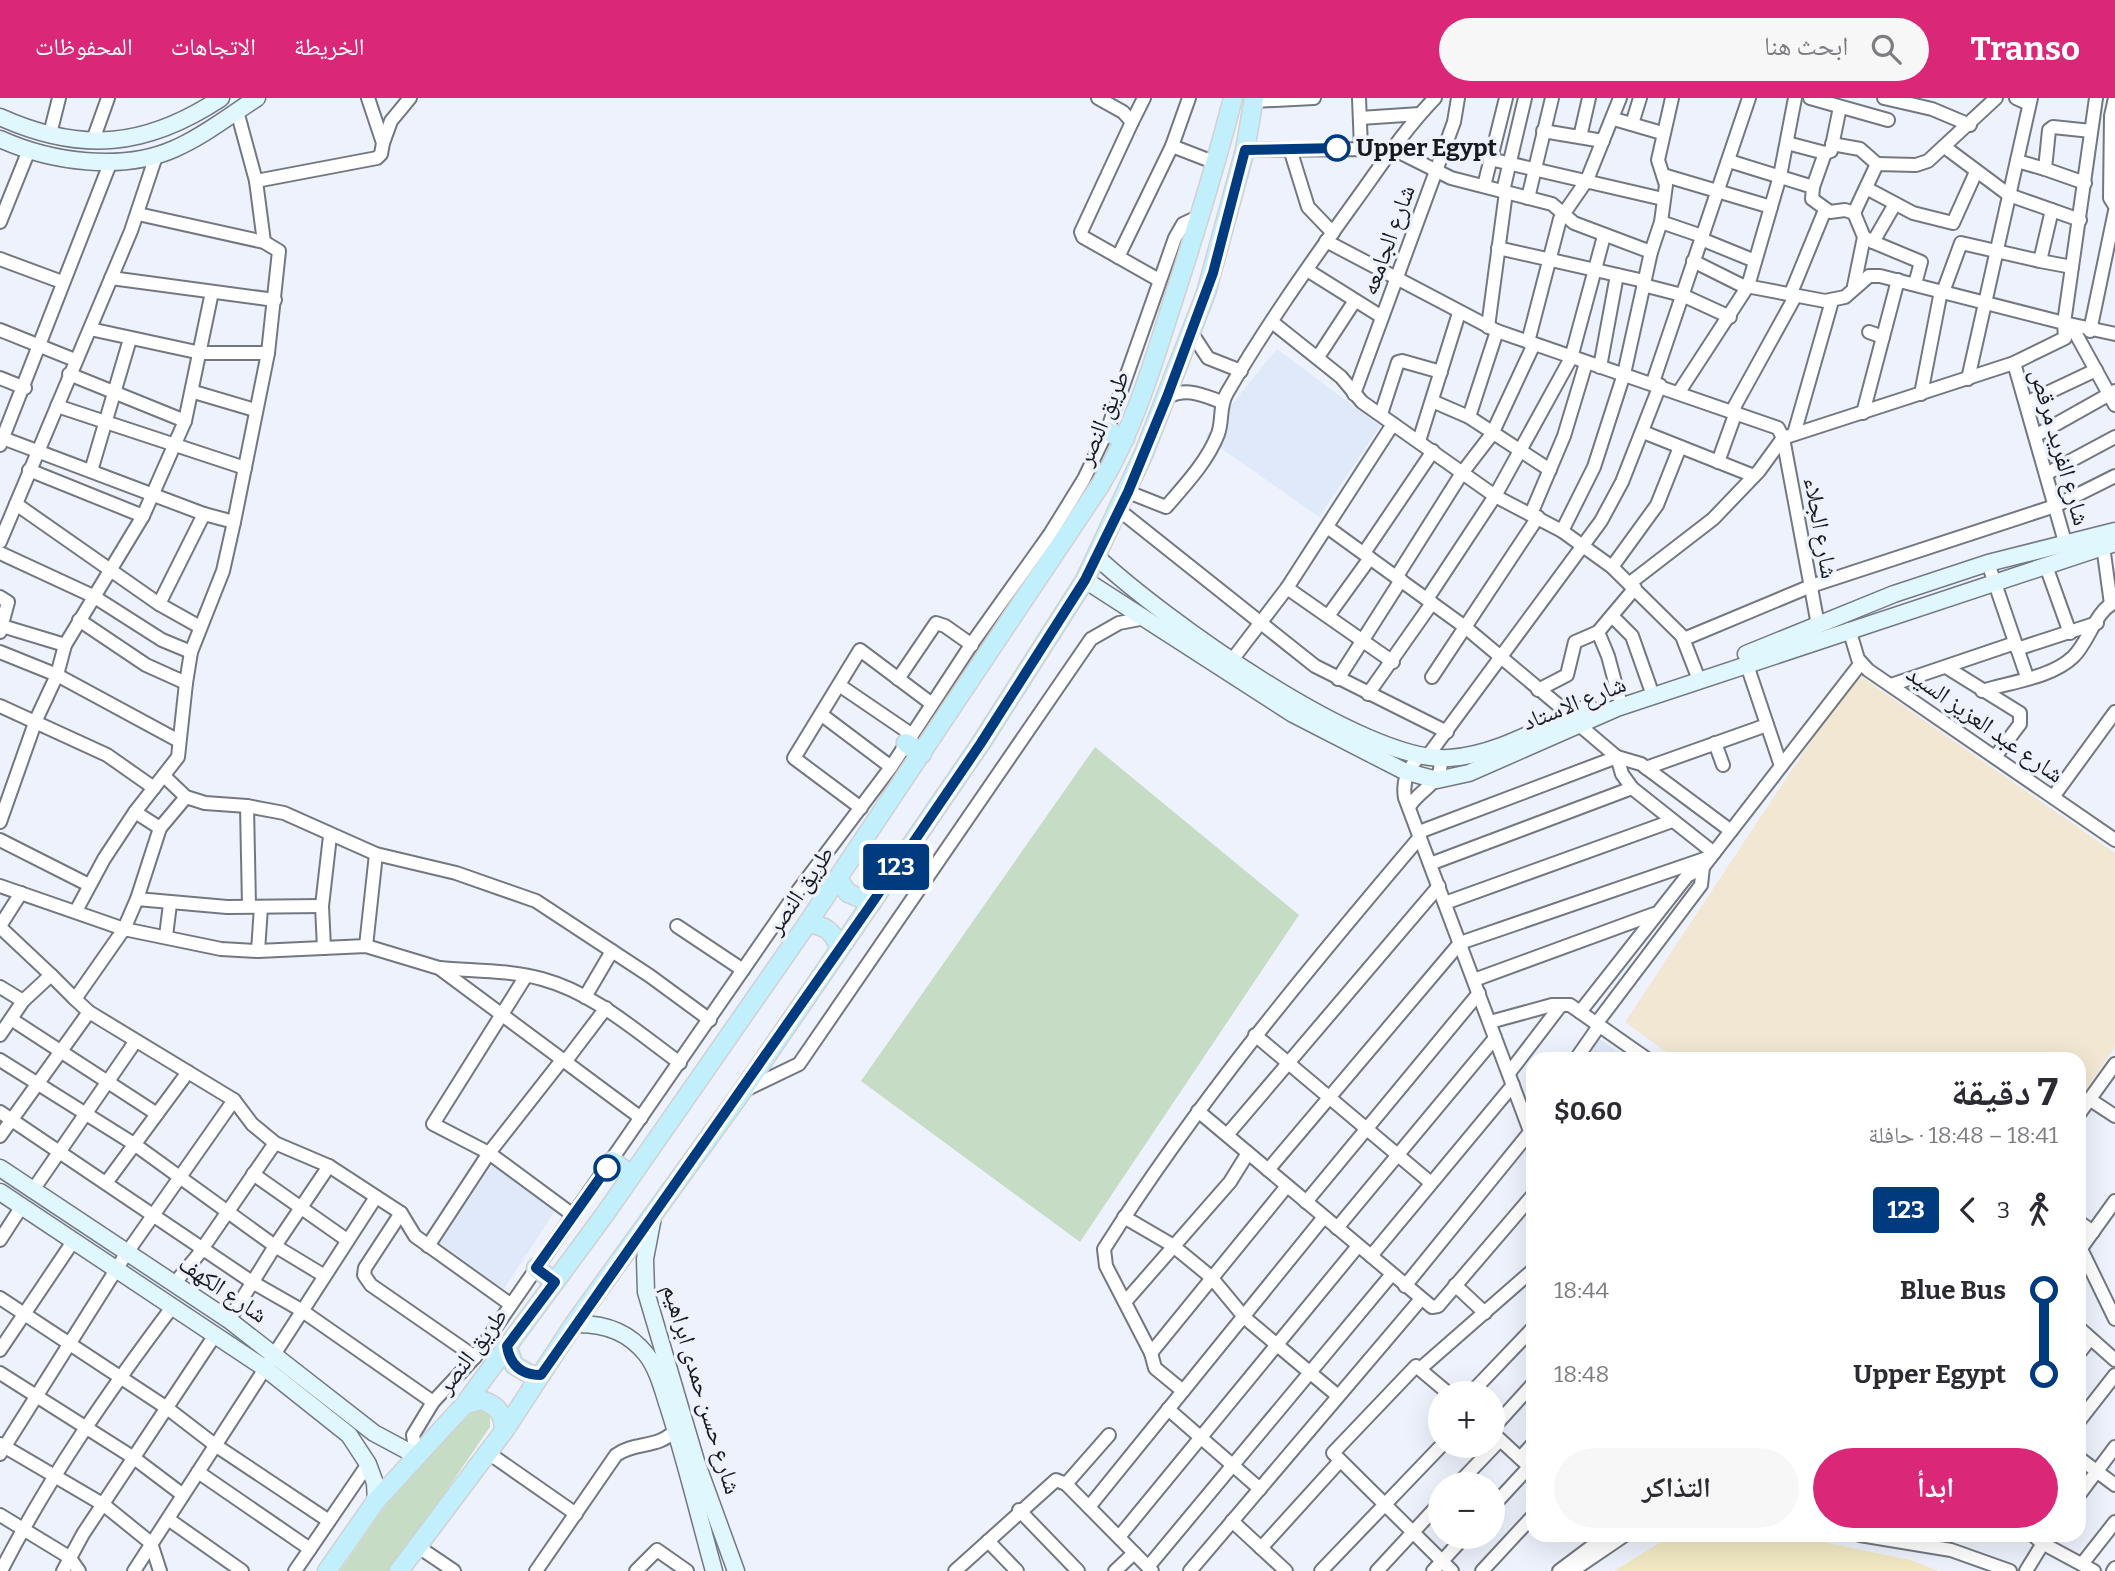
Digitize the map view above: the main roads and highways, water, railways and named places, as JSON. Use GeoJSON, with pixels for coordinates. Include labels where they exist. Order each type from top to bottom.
{"type":"FeatureCollection","features":[{"type":"Feature","properties":{"kind":"main road"},"geometry":{"type":"LineString","coordinates":[[0,117],[50,134],[93,140],[157,133],[180,124],[221,98]]}},
{"type":"Feature","properties":{"kind":"main road"},"geometry":{"type":"LineString","coordinates":[[0,139],[47,155],[131,161],[156,156],[194,139],[257,98]]}},
{"type":"Feature","properties":{"kind":"main road","name":"طريق النصر"},"geometry":{"type":"LineString","coordinates":[[327,1571],[376,1501],[416,1454],[464,1405],[632,1175],[838,879],[1055,558],[1101,484],[1125,439],[1173,302],[1233,98]]}},
{"type":"Feature","properties":{"kind":"main road","name":"طريق النصر"},"geometry":{"type":"LineString","coordinates":[[399,1571],[504,1431],[574,1324],[741,1093],[981,743],[1098,558],[1167,397],[1213,273],[1245,150],[1254,99]]}},
{"type":"Feature","properties":{"kind":"main road"},"geometry":{"type":"LineString","coordinates":[[1185,265],[1194,277],[1204,278],[1213,273]]}},
{"type":"Feature","properties":{"kind":"main road"},"geometry":{"type":"LineString","coordinates":[[1173,302],[1188,301],[1198,314]]}},
{"type":"Feature","properties":{"kind":"main road"},"geometry":{"type":"LineString","coordinates":[[1107,431],[1125,439]]}},
{"type":"Feature","properties":{"kind":"main road","name":"شارع الاستاد"},"geometry":{"type":"LineString","coordinates":[[1085,580],[1293,714],[1408,772],[1438,780],[1469,773],[1619,697],[1696,672],[1894,594],[2065,542],[2115,531]]}},
{"type":"Feature","properties":{"kind":"main road","name":"شارع الاستاد"},"geometry":{"type":"LineString","coordinates":[[1098,558],[1155,607],[1232,660],[1345,726],[1429,757],[1466,755],[1499,745],[2109,544]]}},
{"type":"Feature","properties":{"kind":"main road"},"geometry":{"type":"LineString","coordinates":[[909,739],[922,754]]}},
{"type":"Feature","properties":{"kind":"main road"},"geometry":{"type":"LineString","coordinates":[[838,879],[855,898],[872,903]]}},
{"type":"Feature","properties":{"kind":"main road"},"geometry":{"type":"LineString","coordinates":[[807,924],[825,927],[832,932],[839,948]]}},
{"type":"Feature","properties":{"kind":"main road"},"geometry":{"type":"LineString","coordinates":[[612,1161],[632,1175]]}},
{"type":"Feature","properties":{"kind":"main road","name":"شارع الكهف"},"geometry":{"type":"LineString","coordinates":[[0,1168],[277,1353],[373,1433],[416,1454]]}},
{"type":"Feature","properties":{"kind":"main road","name":"شارع الكهف"},"geometry":{"type":"LineString","coordinates":[[0,1192],[266,1369],[349,1435],[368,1464],[375,1483],[376,1501]]}},
{"type":"Feature","properties":{"kind":"main road","name":"شارع حسن حمدى ابراهيم"},"geometry":{"type":"LineString","coordinates":[[653,1217],[645,1259],[646,1292],[691,1463],[714,1571]]}},
{"type":"Feature","properties":{"kind":"main road"},"geometry":{"type":"LineString","coordinates":[[536,1268],[555,1282]]}},
{"type":"Feature","properties":{"kind":"main road","name":"شارع حسن حمدى ابراهيم"},"geometry":{"type":"LineString","coordinates":[[574,1324],[607,1326],[635,1342],[655,1369],[676,1430],[736,1571]]}},
{"type":"Feature","properties":{"kind":"main road"},"geometry":{"type":"LineString","coordinates":[[507,1346],[514,1365],[531,1375],[541,1375]]}},
{"type":"Feature","properties":{"kind":"main road"},"geometry":{"type":"LineString","coordinates":[[464,1405],[480,1400],[489,1402],[501,1413],[504,1431]]}},
{"type":"Feature","properties":{"kind":"place","name":"Upper Egypt"},"geometry":{"type":"Point","coordinates":[1337,148]}}]}
